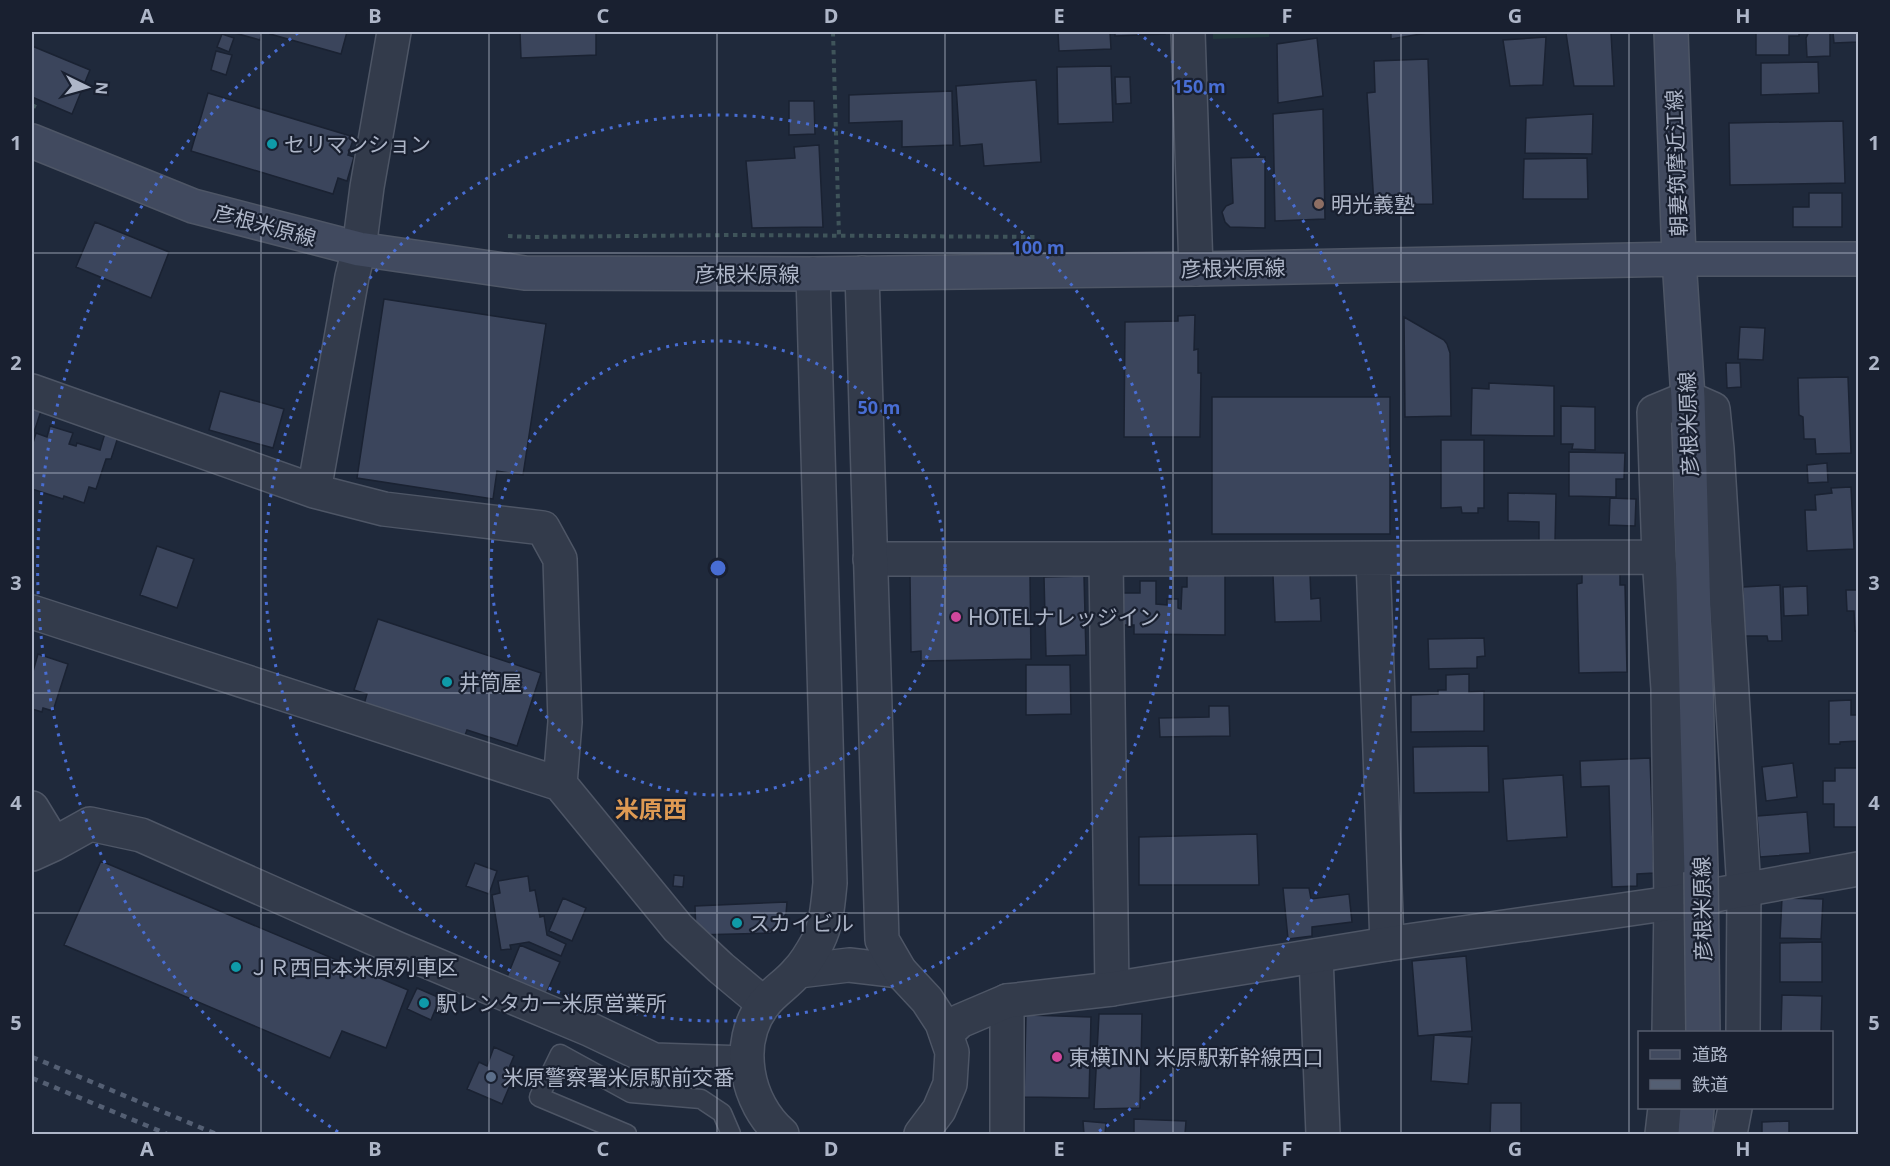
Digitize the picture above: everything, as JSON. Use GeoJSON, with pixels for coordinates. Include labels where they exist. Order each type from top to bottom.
{"type":"FeatureCollection","features":[{"type":"Feature","properties":{"kind":"main road","name":"朝妻筑摩近江線"},"geometry":{"type":"LineString","coordinates":[[1671,32],[1679,259],[1858,259]]}},
{"type":"Feature","properties":{"kind":"main road","name":"彦根米原線"},"geometry":{"type":"LineString","coordinates":[[32,141],[193,206],[359,249],[525,273],[838,273],[1196,269],[1679,259],[1688,398],[1703,1031]]}},
{"type":"Feature","properties":{"kind":"main road"},"geometry":{"type":"LineString","coordinates":[[1695,1134],[1697,1109]]}},
{"type":"Feature","properties":{"kind":"street"},"geometry":{"type":"LineString","coordinates":[[314,491],[359,249],[367,187],[394,32]]}},
{"type":"Feature","properties":{"kind":"street"},"geometry":{"type":"LineString","coordinates":[[1188,32],[1196,269]]}},
{"type":"Feature","properties":{"kind":"street"},"geometry":{"type":"LineString","coordinates":[[838,273],[870,559],[882,940],[900,970],[927,1000],[942,1023],[952,1052],[950,1084],[939,1110],[921,1134]]}},
{"type":"Feature","properties":{"kind":"street"},"geometry":{"type":"LineString","coordinates":[[774,1132],[754,1096],[746,1063],[751,1028],[764,1004],[799,971],[817,943],[825,924],[830,883],[838,273]]}},
{"type":"Feature","properties":{"kind":"street"},"geometry":{"type":"LineString","coordinates":[[32,391],[314,491],[384,509],[543,528],[560,559],[565,722],[560,784]]}},
{"type":"Feature","properties":{"kind":"street"},"geometry":{"type":"LineString","coordinates":[[1670,1031],[1668,689],[1659,557],[1654,412],[1688,398],[1713,409],[1715,429],[1744,890],[1743,1031]]}},
{"type":"Feature","properties":{"kind":"street"},"geometry":{"type":"LineString","coordinates":[[870,559],[1659,557]]}},
{"type":"Feature","properties":{"kind":"street"},"geometry":{"type":"LineString","coordinates":[[1106,559],[1112,989]]}},
{"type":"Feature","properties":{"kind":"street"},"geometry":{"type":"LineString","coordinates":[[1373,559],[1387,944]]}},
{"type":"Feature","properties":{"kind":"street"},"geometry":{"type":"LineString","coordinates":[[32,612],[560,784],[678,928],[764,1004]]}},
{"type":"Feature","properties":{"kind":"street"},"geometry":{"type":"LineString","coordinates":[[32,808],[43,849],[90,824],[141,835],[398,949],[591,1030],[654,1060],[746,1063]]}},
{"type":"Feature","properties":{"kind":"street"},"geometry":{"type":"LineString","coordinates":[[946,1034],[960,1021],[1007,1000],[1112,989],[1387,944],[1671,903],[1858,870]]}},
{"type":"Feature","properties":{"kind":"street"},"geometry":{"type":"LineString","coordinates":[[1316,956],[1323,1134]]}},
{"type":"Feature","properties":{"kind":"street"},"geometry":{"type":"LineString","coordinates":[[799,971],[849,965],[900,970]]}},
{"type":"Feature","properties":{"kind":"street"},"geometry":{"type":"LineString","coordinates":[[1007,1000],[1007,1134]]}},
{"type":"Feature","properties":{"kind":"street"},"geometry":{"type":"LineString","coordinates":[[1662,1134],[1665,1109]]}},
{"type":"Feature","properties":{"kind":"street"},"geometry":{"type":"LineString","coordinates":[[1730,1134],[1736,1109]]}},
{"type":"Feature","properties":{"kind":"lane"},"geometry":{"type":"LineString","coordinates":[[627,1134],[539,1097],[560,1054],[631,1093],[701,1099],[722,1113],[731,1134]]}},
{"type":"Feature","properties":{"kind":"path"},"geometry":{"type":"LineString","coordinates":[[833,32],[838,273]]}},
{"type":"Feature","properties":{"kind":"path"},"geometry":{"type":"LineString","coordinates":[[32,105],[42,109]]}},
{"type":"Feature","properties":{"kind":"path"},"geometry":{"type":"LineString","coordinates":[[506,236],[1040,237]]}},
{"type":"Feature","properties":{"kind":"green space"},"geometry":{"type":"Polygon","coordinates":[[[1213,32],[1269,32],[1269,37],[1213,39],[1213,32]]]}},
{"type":"Feature","properties":{"kind":"building"},"geometry":{"type":"Polygon","coordinates":[[[231,32],[262,32],[260,40],[231,32]]]}},
{"type":"Feature","properties":{"kind":"building"},"geometry":{"type":"Polygon","coordinates":[[[271,32],[347,32],[341,54],[270,34],[271,32]]]}},
{"type":"Feature","properties":{"kind":"building"},"geometry":{"type":"Polygon","coordinates":[[[520,32],[596,32],[596,55],[521,58],[520,32]]]}},
{"type":"Feature","properties":{"kind":"building"},"geometry":{"type":"Polygon","coordinates":[[[1058,32],[1110,32],[1111,49],[1059,51],[1058,32]]]}},
{"type":"Feature","properties":{"kind":"building"},"geometry":{"type":"Polygon","coordinates":[[[1115,32],[1165,32],[1165,34],[1115,36],[1115,32]]]}},
{"type":"Feature","properties":{"kind":"building"},"geometry":{"type":"Polygon","coordinates":[[[1391,32],[1433,32],[1391,39],[1391,32]]]}},
{"type":"Feature","properties":{"kind":"building"},"geometry":{"type":"Polygon","coordinates":[[[1756,32],[1799,32],[1799,36],[1789,36],[1789,55],[1756,55],[1756,32]]]}},
{"type":"Feature","properties":{"kind":"building"},"geometry":{"type":"Polygon","coordinates":[[[1809,32],[1830,32],[1830,56],[1807,57],[1806,38],[1809,32]]]}},
{"type":"Feature","properties":{"kind":"building"},"geometry":{"type":"Polygon","coordinates":[[[1833,32],[1858,32],[1858,42],[1834,43],[1833,32]]]}},
{"type":"Feature","properties":{"kind":"building"},"geometry":{"type":"Polygon","coordinates":[[[1566,33],[1611,33],[1614,86],[1574,86],[1566,33]]]}},
{"type":"Feature","properties":{"kind":"building"},"geometry":{"type":"Polygon","coordinates":[[[222,34],[234,38],[229,52],[217,47],[222,34]]]}},
{"type":"Feature","properties":{"kind":"building"},"geometry":{"type":"Polygon","coordinates":[[[1546,37],[1543,85],[1510,86],[1503,40],[1546,37]]]}},
{"type":"Feature","properties":{"kind":"building"},"geometry":{"type":"Polygon","coordinates":[[[1317,38],[1323,96],[1278,103],[1277,44],[1317,38]]]}},
{"type":"Feature","properties":{"kind":"building"},"geometry":{"type":"Polygon","coordinates":[[[32,46],[90,70],[72,114],[32,97],[32,46]]]}},
{"type":"Feature","properties":{"kind":"building"},"geometry":{"type":"Polygon","coordinates":[[[216,51],[232,55],[226,75],[211,70],[216,51]]]}},
{"type":"Feature","properties":{"kind":"building"},"geometry":{"type":"Polygon","coordinates":[[[1428,59],[1433,204],[1374,205],[1367,93],[1375,92],[1374,61],[1428,59]]]}},
{"type":"Feature","properties":{"kind":"building"},"geometry":{"type":"Polygon","coordinates":[[[1818,62],[1819,93],[1761,95],[1761,63],[1818,62]]]}},
{"type":"Feature","properties":{"kind":"building"},"geometry":{"type":"Polygon","coordinates":[[[1111,66],[1113,122],[1058,124],[1057,67],[1111,66]]]}},
{"type":"Feature","properties":{"kind":"building"},"geometry":{"type":"Polygon","coordinates":[[[1115,77],[1130,77],[1131,103],[1116,104],[1115,77]]]}},
{"type":"Feature","properties":{"kind":"building"},"geometry":{"type":"Polygon","coordinates":[[[1036,80],[1041,162],[984,166],[982,144],[960,146],[956,86],[1036,80]]]}},
{"type":"Feature","properties":{"kind":"building"},"geometry":{"type":"Polygon","coordinates":[[[952,91],[953,145],[902,147],[902,121],[849,123],[849,95],[952,91]]]}},
{"type":"Feature","properties":{"kind":"building","name":"セリマンション"},"geometry":{"type":"Polygon","coordinates":[[[208,93],[354,137],[348,155],[354,157],[347,181],[338,178],[333,194],[191,151],[208,93]]]}},
{"type":"Feature","properties":{"kind":"building"},"geometry":{"type":"Polygon","coordinates":[[[789,101],[814,101],[815,134],[789,135],[789,101]]]}},
{"type":"Feature","properties":{"kind":"building"},"geometry":{"type":"Polygon","coordinates":[[[1323,109],[1325,219],[1275,221],[1273,114],[1323,109]]]}},
{"type":"Feature","properties":{"kind":"building"},"geometry":{"type":"Polygon","coordinates":[[[1593,114],[1592,154],[1525,153],[1526,118],[1593,114]]]}},
{"type":"Feature","properties":{"kind":"building"},"geometry":{"type":"Polygon","coordinates":[[[1843,121],[1845,183],[1730,185],[1729,123],[1843,121]]]}},
{"type":"Feature","properties":{"kind":"building"},"geometry":{"type":"Polygon","coordinates":[[[819,145],[823,227],[752,228],[746,161],[795,158],[794,147],[819,145]]]}},
{"type":"Feature","properties":{"kind":"building"},"geometry":{"type":"Polygon","coordinates":[[[1265,157],[1265,228],[1230,227],[1225,222],[1222,212],[1226,206],[1233,203],[1231,158],[1265,157]]]}},
{"type":"Feature","properties":{"kind":"building"},"geometry":{"type":"Polygon","coordinates":[[[1587,158],[1588,199],[1523,199],[1524,159],[1587,158]]]}},
{"type":"Feature","properties":{"kind":"building"},"geometry":{"type":"Polygon","coordinates":[[[1809,193],[1842,193],[1842,227],[1793,227],[1793,207],[1809,207],[1809,193]]]}},
{"type":"Feature","properties":{"kind":"building"},"geometry":{"type":"Polygon","coordinates":[[[95,222],[169,252],[151,298],[76,267],[95,222]]]}},
{"type":"Feature","properties":{"kind":"building"},"geometry":{"type":"Polygon","coordinates":[[[384,299],[546,324],[523,475],[497,471],[493,499],[357,478],[384,299]]]}},
{"type":"Feature","properties":{"kind":"building"},"geometry":{"type":"Polygon","coordinates":[[[1195,315],[1194,350],[1198,349],[1198,373],[1201,373],[1200,437],[1124,437],[1125,322],[1178,321],[1178,316],[1195,315]]]}},
{"type":"Feature","properties":{"kind":"building"},"geometry":{"type":"Polygon","coordinates":[[[1404,317],[1447,344],[1450,353],[1451,416],[1405,417],[1404,317]]]}},
{"type":"Feature","properties":{"kind":"building"},"geometry":{"type":"Polygon","coordinates":[[[1740,327],[1765,328],[1763,360],[1738,359],[1740,327]]]}},
{"type":"Feature","properties":{"kind":"building"},"geometry":{"type":"Polygon","coordinates":[[[1726,363],[1740,363],[1741,387],[1727,388],[1726,363]]]}},
{"type":"Feature","properties":{"kind":"building"},"geometry":{"type":"Polygon","coordinates":[[[1848,377],[1851,453],[1816,454],[1815,439],[1804,439],[1803,417],[1799,415],[1798,378],[1848,377]]]}},
{"type":"Feature","properties":{"kind":"building"},"geometry":{"type":"Polygon","coordinates":[[[1489,383],[1554,386],[1554,436],[1471,435],[1472,388],[1489,389],[1489,383]]]}},
{"type":"Feature","properties":{"kind":"building"},"geometry":{"type":"Polygon","coordinates":[[[220,391],[284,409],[273,448],[209,430],[220,391]]]}},
{"type":"Feature","properties":{"kind":"building"},"geometry":{"type":"Polygon","coordinates":[[[1212,397],[1390,397],[1390,534],[1212,534],[1212,397]]]}},
{"type":"Feature","properties":{"kind":"building"},"geometry":{"type":"Polygon","coordinates":[[[32,404],[42,408],[33,435],[32,435],[32,404]]]}},
{"type":"Feature","properties":{"kind":"building"},"geometry":{"type":"Polygon","coordinates":[[[1561,406],[1595,407],[1595,450],[1572,449],[1573,444],[1561,444],[1561,406]]]}},
{"type":"Feature","properties":{"kind":"building"},"geometry":{"type":"Polygon","coordinates":[[[50,426],[73,433],[69,444],[76,446],[77,443],[100,450],[105,433],[118,437],[111,459],[106,459],[96,489],[89,487],[84,503],[32,489],[32,446],[36,433],[47,437],[50,426]]]}},
{"type":"Feature","properties":{"kind":"building"},"geometry":{"type":"Polygon","coordinates":[[[1441,440],[1484,440],[1484,508],[1478,508],[1478,513],[1462,513],[1461,507],[1441,508],[1441,440]]]}},
{"type":"Feature","properties":{"kind":"building"},"geometry":{"type":"Polygon","coordinates":[[[1569,452],[1625,453],[1624,479],[1616,479],[1616,497],[1569,496],[1569,452]]]}},
{"type":"Feature","properties":{"kind":"building"},"geometry":{"type":"Polygon","coordinates":[[[1827,463],[1828,482],[1808,483],[1807,465],[1827,463]]]}},
{"type":"Feature","properties":{"kind":"building"},"geometry":{"type":"Polygon","coordinates":[[[1851,487],[1854,549],[1807,551],[1805,510],[1816,510],[1815,495],[1832,493],[1831,488],[1851,487]]]}},
{"type":"Feature","properties":{"kind":"building"},"geometry":{"type":"Polygon","coordinates":[[[1508,493],[1556,494],[1555,542],[1539,542],[1539,522],[1508,521],[1508,493]]]}},
{"type":"Feature","properties":{"kind":"building"},"geometry":{"type":"Polygon","coordinates":[[[1610,498],[1636,499],[1635,526],[1609,525],[1610,498]]]}},
{"type":"Feature","properties":{"kind":"building"},"geometry":{"type":"Polygon","coordinates":[[[157,546],[194,559],[177,608],[140,595],[157,546]]]}},
{"type":"Feature","properties":{"kind":"building"},"geometry":{"type":"Polygon","coordinates":[[[1620,571],[1620,585],[1625,585],[1627,672],[1579,673],[1577,584],[1582,583],[1582,572],[1620,571]]]}},
{"type":"Feature","properties":{"kind":"building"},"geometry":{"type":"Polygon","coordinates":[[[1187,572],[1225,573],[1225,635],[1134,634],[1134,625],[1122,625],[1122,593],[1140,593],[1140,581],[1156,581],[1156,604],[1167,605],[1167,599],[1178,599],[1178,608],[1181,609],[1182,587],[1187,587],[1187,572]]]}},
{"type":"Feature","properties":{"kind":"building"},"geometry":{"type":"Polygon","coordinates":[[[1030,574],[1031,659],[921,661],[921,651],[911,652],[910,576],[1030,574]]]}},
{"type":"Feature","properties":{"kind":"building"},"geometry":{"type":"Polygon","coordinates":[[[1310,574],[1311,599],[1320,598],[1321,621],[1275,622],[1273,575],[1310,574]]]}},
{"type":"Feature","properties":{"kind":"building"},"geometry":{"type":"Polygon","coordinates":[[[1084,576],[1086,655],[1046,656],[1044,577],[1084,576]]]}},
{"type":"Feature","properties":{"kind":"building"},"geometry":{"type":"Polygon","coordinates":[[[1780,585],[1782,641],[1768,641],[1767,636],[1743,636],[1743,587],[1780,585]]]}},
{"type":"Feature","properties":{"kind":"building"},"geometry":{"type":"Polygon","coordinates":[[[1807,586],[1808,615],[1784,616],[1783,587],[1807,586]]]}},
{"type":"Feature","properties":{"kind":"building"},"geometry":{"type":"Polygon","coordinates":[[[1846,590],[1858,590],[1858,631],[1855,631],[1854,611],[1847,611],[1846,590]]]}},
{"type":"Feature","properties":{"kind":"building","name":"井筒屋"},"geometry":{"type":"Polygon","coordinates":[[[378,619],[541,673],[517,746],[467,730],[463,741],[363,708],[367,694],[354,690],[378,619]]]}},
{"type":"Feature","properties":{"kind":"building"},"geometry":{"type":"Polygon","coordinates":[[[1484,638],[1485,656],[1477,657],[1477,668],[1429,669],[1428,639],[1484,638]]]}},
{"type":"Feature","properties":{"kind":"building"},"geometry":{"type":"Polygon","coordinates":[[[38,654],[68,664],[53,711],[43,708],[42,712],[32,709],[32,675],[38,654]]]}},
{"type":"Feature","properties":{"kind":"building"},"geometry":{"type":"Polygon","coordinates":[[[1026,665],[1070,665],[1071,714],[1026,715],[1026,665]]]}},
{"type":"Feature","properties":{"kind":"building"},"geometry":{"type":"Polygon","coordinates":[[[1469,674],[1469,692],[1484,691],[1484,731],[1411,732],[1411,695],[1438,694],[1438,690],[1446,690],[1446,675],[1469,674]]]}},
{"type":"Feature","properties":{"kind":"building"},"geometry":{"type":"Polygon","coordinates":[[[1851,700],[1851,715],[1858,715],[1858,741],[1829,744],[1829,701],[1851,700]]]}},
{"type":"Feature","properties":{"kind":"building"},"geometry":{"type":"Polygon","coordinates":[[[1209,706],[1229,706],[1230,736],[1160,737],[1159,718],[1209,717],[1209,706]]]}},
{"type":"Feature","properties":{"kind":"building"},"geometry":{"type":"Polygon","coordinates":[[[1488,746],[1489,792],[1414,793],[1413,747],[1488,746]]]}},
{"type":"Feature","properties":{"kind":"building"},"geometry":{"type":"Polygon","coordinates":[[[1650,758],[1654,873],[1637,874],[1637,886],[1612,887],[1609,786],[1581,787],[1580,761],[1650,758]]]}},
{"type":"Feature","properties":{"kind":"building"},"geometry":{"type":"Polygon","coordinates":[[[1793,763],[1797,797],[1766,801],[1762,767],[1793,763]]]}},
{"type":"Feature","properties":{"kind":"building"},"geometry":{"type":"Polygon","coordinates":[[[1835,768],[1858,768],[1857,827],[1834,827],[1834,804],[1823,804],[1823,781],[1835,781],[1835,768]]]}},
{"type":"Feature","properties":{"kind":"building"},"geometry":{"type":"Polygon","coordinates":[[[1563,775],[1567,837],[1507,841],[1503,779],[1563,775]]]}},
{"type":"Feature","properties":{"kind":"building"},"geometry":{"type":"Polygon","coordinates":[[[1807,812],[1810,853],[1760,857],[1757,816],[1807,812]]]}},
{"type":"Feature","properties":{"kind":"building"},"geometry":{"type":"Polygon","coordinates":[[[1257,834],[1259,885],[1139,885],[1139,837],[1257,834]]]}},
{"type":"Feature","properties":{"kind":"building","name":"ＪＲ西日本米原列車区"},"geometry":{"type":"Polygon","coordinates":[[[101,861],[408,990],[386,1048],[342,1031],[330,1058],[64,945],[101,861]]]}},
{"type":"Feature","properties":{"kind":"building"},"geometry":{"type":"Polygon","coordinates":[[[475,863],[497,871],[489,894],[466,886],[475,863]]]}},
{"type":"Feature","properties":{"kind":"building"},"geometry":{"type":"Polygon","coordinates":[[[674,875],[684,876],[683,887],[673,886],[674,875]]]}},
{"type":"Feature","properties":{"kind":"building"},"geometry":{"type":"Polygon","coordinates":[[[528,876],[530,891],[535,890],[540,917],[544,916],[547,935],[566,944],[561,956],[529,942],[510,945],[511,949],[501,950],[492,895],[500,893],[498,881],[528,876]]]}},
{"type":"Feature","properties":{"kind":"building"},"geometry":{"type":"Polygon","coordinates":[[[1283,888],[1309,888],[1311,899],[1349,894],[1352,922],[1312,927],[1312,936],[1288,939],[1283,888]]]}},
{"type":"Feature","properties":{"kind":"building"},"geometry":{"type":"Polygon","coordinates":[[[563,898],[586,908],[572,941],[549,931],[563,898]]]}},
{"type":"Feature","properties":{"kind":"building"},"geometry":{"type":"Polygon","coordinates":[[[1782,898],[1823,899],[1821,939],[1780,938],[1782,898]]]}},
{"type":"Feature","properties":{"kind":"building","name":"スカイビル"},"geometry":{"type":"Polygon","coordinates":[[[787,902],[786,914],[771,933],[696,935],[695,906],[787,902]]]}},
{"type":"Feature","properties":{"kind":"building"},"geometry":{"type":"Polygon","coordinates":[[[1822,942],[1822,982],[1780,982],[1780,943],[1822,942]]]}},
{"type":"Feature","properties":{"kind":"building"},"geometry":{"type":"Polygon","coordinates":[[[520,945],[560,962],[546,994],[507,977],[520,945]]]}},
{"type":"Feature","properties":{"kind":"building"},"geometry":{"type":"Polygon","coordinates":[[[1466,956],[1472,1031],[1418,1036],[1412,961],[1466,956]]]}},
{"type":"Feature","properties":{"kind":"building","name":"駅レンタカー米原営業所"},"geometry":{"type":"Polygon","coordinates":[[[417,988],[440,998],[431,1020],[407,1009],[417,988]]]}},
{"type":"Feature","properties":{"kind":"building"},"geometry":{"type":"Polygon","coordinates":[[[1782,995],[1822,996],[1821,1031],[1781,1031],[1782,995]]]}},
{"type":"Feature","properties":{"kind":"building"},"geometry":{"type":"Polygon","coordinates":[[[1099,1014],[1142,1014],[1140,1108],[1094,1109],[1099,1014]]]}},
{"type":"Feature","properties":{"kind":"building","name":"東横INN 米原駅新幹線西口"},"geometry":{"type":"Polygon","coordinates":[[[1026,1015],[1091,1017],[1089,1098],[1024,1097],[1026,1015]]]}},
{"type":"Feature","properties":{"kind":"building"},"geometry":{"type":"Polygon","coordinates":[[[1434,1035],[1472,1037],[1468,1084],[1431,1081],[1434,1035]]]}},
{"type":"Feature","properties":{"kind":"building","name":"米原警察署米原駅前交番"},"geometry":{"type":"Polygon","coordinates":[[[494,1047],[514,1056],[506,1075],[513,1078],[502,1104],[467,1089],[479,1062],[487,1066],[494,1047]]]}},
{"type":"Feature","properties":{"kind":"building"},"geometry":{"type":"Polygon","coordinates":[[[1491,1103],[1521,1103],[1521,1133],[1559,1134],[1490,1134],[1491,1103]]]}},
{"type":"Feature","properties":{"kind":"building"},"geometry":{"type":"Polygon","coordinates":[[[1134,1119],[1186,1121],[1185,1134],[1134,1134],[1134,1119]]]}},
{"type":"Feature","properties":{"kind":"building"},"geometry":{"type":"Polygon","coordinates":[[[1083,1121],[1106,1123],[1105,1134],[1084,1134],[1083,1121]]]}},
{"type":"Feature","properties":{"kind":"building"},"geometry":{"type":"Polygon","coordinates":[[[1789,1121],[1789,1134],[1762,1134],[1762,1122],[1789,1121]]]}},
{"type":"Feature","properties":{"kind":"railway"},"geometry":{"type":"LineString","coordinates":[[32,1057],[216,1134]]}},
{"type":"Feature","properties":{"kind":"railway"},"geometry":{"type":"LineString","coordinates":[[32,1078],[167,1134]]}},
{"type":"Feature","properties":{"kind":"place","name":"セリマンション"},"geometry":{"type":"Point","coordinates":[272,144]}},
{"type":"Feature","properties":{"kind":"place","name":"明光義塾"},"geometry":{"type":"Point","coordinates":[1319,204]}},
{"type":"Feature","properties":{"kind":"place","name":"HOTELナレッジイン"},"geometry":{"type":"Point","coordinates":[956,617]}},
{"type":"Feature","properties":{"kind":"place","name":"井筒屋"},"geometry":{"type":"Point","coordinates":[447,682]}},
{"type":"Feature","properties":{"kind":"place","name":"スカイビル"},"geometry":{"type":"Point","coordinates":[737,923]}},
{"type":"Feature","properties":{"kind":"place","name":"ＪＲ西日本米原列車区"},"geometry":{"type":"Point","coordinates":[236,967]}},
{"type":"Feature","properties":{"kind":"place","name":"駅レンタカー米原営業所"},"geometry":{"type":"Point","coordinates":[424,1003]}},
{"type":"Feature","properties":{"kind":"place","name":"東横INN 米原駅新幹線西口"},"geometry":{"type":"Point","coordinates":[1057,1057]}},
{"type":"Feature","properties":{"kind":"place","name":"米原警察署米原駅前交番"},"geometry":{"type":"Point","coordinates":[491,1077]}},
{"type":"Feature","properties":{"kind":"district","name":"米原西"},"geometry":{"type":"Point","coordinates":[651,808]}}]}
